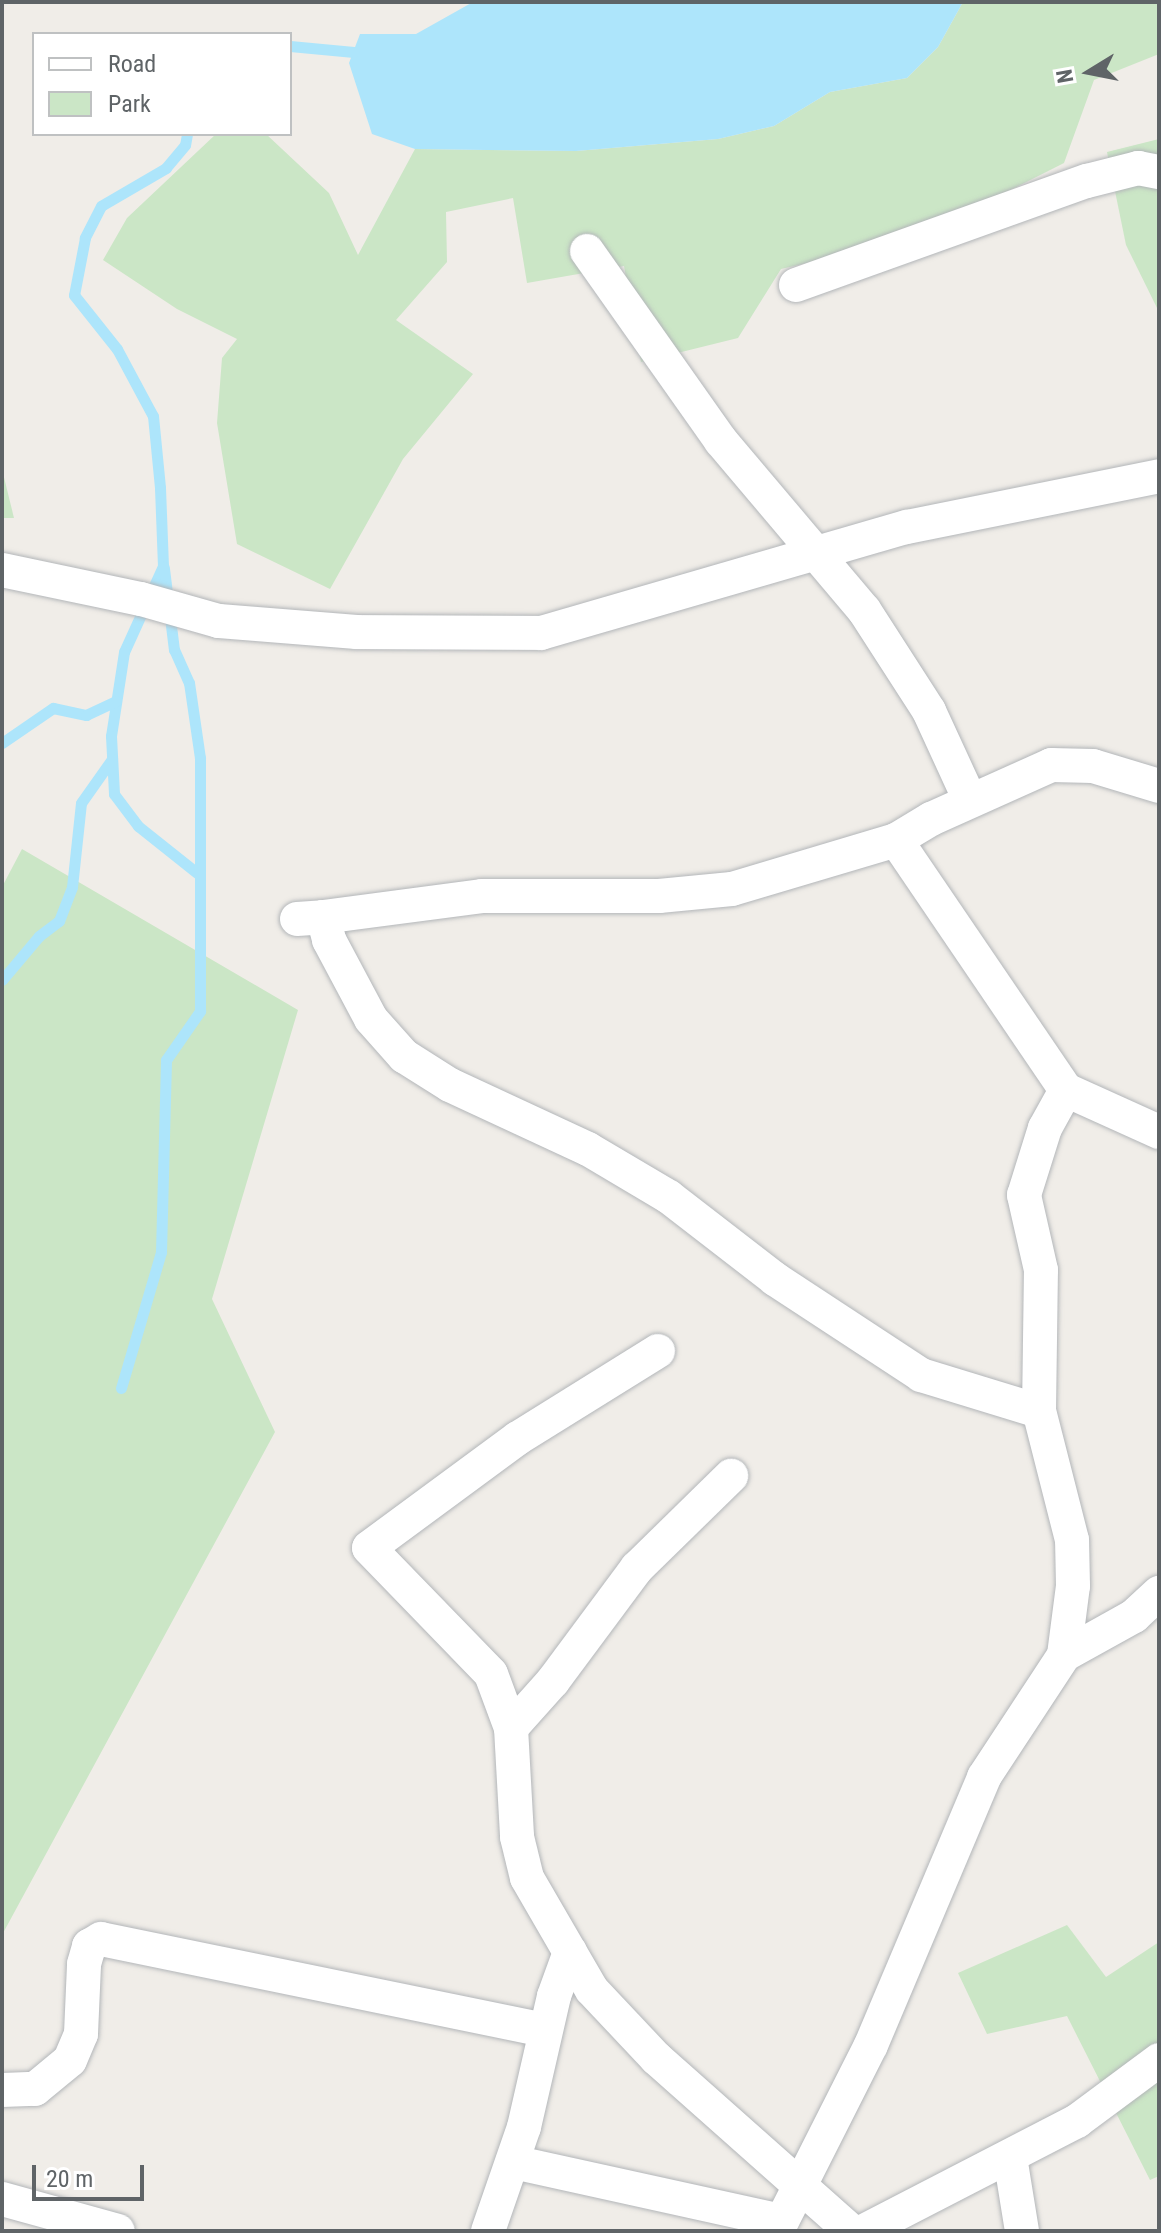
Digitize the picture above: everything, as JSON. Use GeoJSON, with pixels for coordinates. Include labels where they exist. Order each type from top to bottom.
{"type":"FeatureCollection","features":[{"type":"Feature","properties":{"kind":"street"},"geometry":{"type":"LineString","coordinates":[[796,285],[1087,181],[1138,168],[1159,172]]}},
{"type":"Feature","properties":{"kind":"street"},"geometry":{"type":"LineString","coordinates":[[587,251],[721,441],[819,551],[903,666],[970,800]]}},
{"type":"Feature","properties":{"kind":"street"},"geometry":{"type":"LineString","coordinates":[[2,570],[141,599],[219,621],[357,632],[541,633],[907,527],[1159,476]]}},
{"type":"Feature","properties":{"kind":"street"},"geometry":{"type":"LineString","coordinates":[[1039,1411],[921,1375],[775,1279],[669,1197],[588,1149],[450,1085],[404,1056],[371,1019],[329,940],[310,918],[482,896],[659,896],[732,889],[896,840],[970,800],[1051,765],[1093,766],[1159,786]]}},
{"type":"Feature","properties":{"kind":"street"},"geometry":{"type":"LineString","coordinates":[[896,840],[1066,1090],[1159,1132]]}},
{"type":"Feature","properties":{"kind":"street"},"geometry":{"type":"LineString","coordinates":[[513,2162],[779,2226],[871,2045],[984,1777],[1064,1655],[1073,1586],[1072,1540],[1039,1411],[1041,1270],[1024,1195],[1045,1128],[1066,1090]]}},
{"type":"Feature","properties":{"kind":"street"},"geometry":{"type":"LineString","coordinates":[[658,1351],[518,1438],[369,1548],[480,1657],[500,1692],[511,1728],[517,1837],[527,1878],[570,1952],[611,2013],[797,2188],[851,2231]]}},
{"type":"Feature","properties":{"kind":"street"},"geometry":{"type":"LineString","coordinates":[[511,1728],[553,1681],[637,1568],[731,1476]]}},
{"type":"Feature","properties":{"kind":"street"},"geometry":{"type":"LineString","coordinates":[[1064,1655],[1134,1616],[1159,1593]]}},
{"type":"Feature","properties":{"kind":"street"},"geometry":{"type":"LineString","coordinates":[[2,2090],[35,2089],[70,2060],[81,2034],[84,1964],[89,1946],[101,1939],[545,2030]]}},
{"type":"Feature","properties":{"kind":"street"},"geometry":{"type":"LineString","coordinates":[[488,2231],[513,2162],[545,2030],[570,1952]]}},
{"type":"Feature","properties":{"kind":"street"},"geometry":{"type":"LineString","coordinates":[[864,2231],[1077,2121],[1159,2060]]}},
{"type":"Feature","properties":{"kind":"street"},"geometry":{"type":"LineString","coordinates":[[1010,2157],[1022,2231]]}},
{"type":"Feature","properties":{"kind":"street"},"geometry":{"type":"LineString","coordinates":[[2,2199],[118,2231]]}},
{"type":"Feature","properties":{"kind":"green space"},"geometry":{"type":"Polygon","coordinates":[[[963,2],[1159,2],[1159,54],[1094,80],[1064,163],[916,238],[781,269],[738,338],[641,362],[624,266],[527,283],[513,198],[446,212],[447,262],[396,320],[473,374],[403,459],[330,589],[237,544],[217,423],[222,358],[237,339],[177,309],[103,260],[127,218],[214,136],[268,136],[329,193],[358,255],[415,149],[576,151],[718,139],[774,126],[830,92],[907,78],[938,47],[963,2]]]}},
{"type":"Feature","properties":{"kind":"green space"},"geometry":{"type":"Polygon","coordinates":[[[1159,139],[1159,312],[1126,245],[1107,152],[1159,139]]]}},
{"type":"Feature","properties":{"kind":"green space"},"geometry":{"type":"Polygon","coordinates":[[[2,469],[14,518],[2,518],[2,469]]]}},
{"type":"Feature","properties":{"kind":"green space"},"geometry":{"type":"Polygon","coordinates":[[[22,849],[298,1010],[212,1299],[275,1432],[2,1935],[2,887],[22,849]]]}},
{"type":"Feature","properties":{"kind":"green space"},"geometry":{"type":"Polygon","coordinates":[[[1067,1925],[1106,1977],[1159,1942],[1159,2176],[1150,2180],[1067,2016],[987,2034],[958,1973],[1067,1925]]]}},
{"type":"Feature","properties":{"kind":"water"},"geometry":{"type":"Polygon","coordinates":[[[473,2],[963,2],[938,47],[907,78],[830,92],[774,126],[718,139],[576,151],[415,149],[372,134],[349,63],[360,34],[416,34],[473,2]]]}},
{"type":"Feature","properties":{"kind":"waterway"},"geometry":{"type":"LineString","coordinates":[[292,46],[354,52]]}},
{"type":"Feature","properties":{"kind":"waterway"},"geometry":{"type":"LineString","coordinates":[[187,136],[185,145],[166,168],[101,206],[85,238],[74,295],[117,349],[153,416],[160,488],[163,566],[124,652],[111,736],[114,794],[138,826],[197,873]]}},
{"type":"Feature","properties":{"kind":"waterway"},"geometry":{"type":"LineString","coordinates":[[121,1388],[161,1252],[166,1060],[200,1011],[200,758],[189,683],[174,650],[164,568]]}},
{"type":"Feature","properties":{"kind":"waterway"},"geometry":{"type":"LineString","coordinates":[[2,743],[53,708],[86,715],[116,701]]}},
{"type":"Feature","properties":{"kind":"waterway"},"geometry":{"type":"LineString","coordinates":[[2,980],[39,936],[59,921],[72,887],[81,803],[112,759]]}}]}
